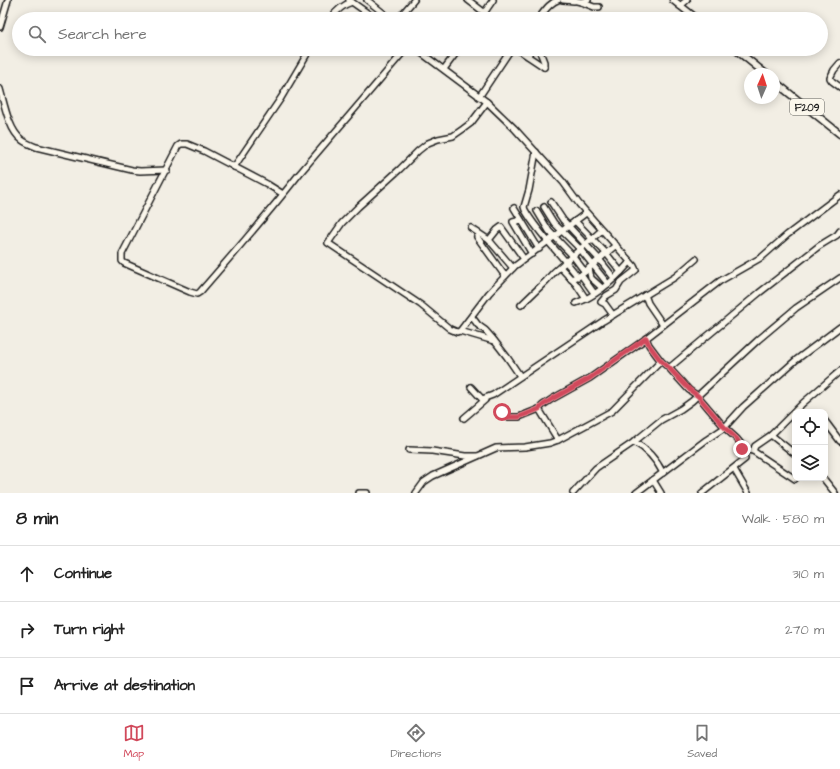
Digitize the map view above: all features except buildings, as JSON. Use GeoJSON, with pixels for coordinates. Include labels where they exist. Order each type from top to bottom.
{"type":"FeatureCollection","features":[{"type":"Feature","properties":{"kind":"main road"},"geometry":{"type":"LineString","coordinates":[[673,0],[688,12]]}},
{"type":"Feature","properties":{"kind":"main road"},"geometry":{"type":"LineString","coordinates":[[744,56],[759,68]]}},
{"type":"Feature","properties":{"kind":"main road","name":"F209"},"geometry":{"type":"LineString","coordinates":[[780,86],[840,134]]}},
{"type":"Feature","properties":{"kind":"street"},"geometry":{"type":"LineString","coordinates":[[0,27],[8,0]]}},
{"type":"Feature","properties":{"kind":"street"},"geometry":{"type":"LineString","coordinates":[[367,0],[382,12]]}},
{"type":"Feature","properties":{"kind":"street"},"geometry":{"type":"LineString","coordinates":[[404,12],[414,0]]}},
{"type":"Feature","properties":{"kind":"street"},"geometry":{"type":"LineString","coordinates":[[468,0],[484,12]]}},
{"type":"Feature","properties":{"kind":"street"},"geometry":{"type":"LineString","coordinates":[[486,12],[494,0]]}},
{"type":"Feature","properties":{"kind":"street"},"geometry":{"type":"LineString","coordinates":[[544,12],[549,5],[558,0]]}},
{"type":"Feature","properties":{"kind":"street"},"geometry":{"type":"LineString","coordinates":[[563,0],[574,0],[594,7],[599,7]]}},
{"type":"Feature","properties":{"kind":"street"},"geometry":{"type":"LineString","coordinates":[[581,2],[588,0]]}},
{"type":"Feature","properties":{"kind":"street"},"geometry":{"type":"LineString","coordinates":[[680,6],[686,0]]}},
{"type":"Feature","properties":{"kind":"street"},"geometry":{"type":"LineString","coordinates":[[335,12],[350,1],[366,12]]}},
{"type":"Feature","properties":{"kind":"street"},"geometry":{"type":"LineString","coordinates":[[234,167],[281,98],[306,56]]}},
{"type":"Feature","properties":{"kind":"street"},"geometry":{"type":"LineString","coordinates":[[283,194],[234,167],[187,144],[181,144],[178,146],[167,170],[122,254],[122,261],[193,294],[200,292],[400,56]]}},
{"type":"Feature","properties":{"kind":"street"},"geometry":{"type":"LineString","coordinates":[[426,56],[487,102],[563,182],[586,213],[634,266],[636,270],[621,282],[616,290],[606,296],[601,302],[605,304],[613,315]]}},
{"type":"Feature","properties":{"kind":"street"},"geometry":{"type":"LineString","coordinates":[[444,69],[454,56]]}},
{"type":"Feature","properties":{"kind":"street"},"geometry":{"type":"LineString","coordinates":[[479,96],[505,56]]}},
{"type":"Feature","properties":{"kind":"street"},"geometry":{"type":"LineString","coordinates":[[528,56],[544,67],[542,56]]}},
{"type":"Feature","properties":{"kind":"street"},"geometry":{"type":"LineString","coordinates":[[840,64],[834,70],[830,78],[832,82],[840,87]]}},
{"type":"Feature","properties":{"kind":"street"},"geometry":{"type":"LineString","coordinates":[[0,89],[8,117],[14,131],[21,140],[36,147],[132,170],[167,170]]}},
{"type":"Feature","properties":{"kind":"street"},"geometry":{"type":"LineString","coordinates":[[487,102],[471,123],[463,129],[453,136],[428,143],[418,151],[348,218],[328,243],[421,305],[454,332],[460,332],[494,341]]}},
{"type":"Feature","properties":{"kind":"street"},"geometry":{"type":"LineString","coordinates":[[536,152],[529,190],[524,207],[534,224],[567,262],[608,284]]}},
{"type":"Feature","properties":{"kind":"street"},"geometry":{"type":"LineString","coordinates":[[502,412],[507,417],[519,417],[539,409],[552,399],[590,378],[664,325],[720,281],[762,257],[787,235],[840,194]]}},
{"type":"Feature","properties":{"kind":"street"},"geometry":{"type":"LineString","coordinates":[[550,202],[568,226],[586,244],[614,278]]}},
{"type":"Feature","properties":{"kind":"street"},"geometry":{"type":"LineString","coordinates":[[544,207],[554,223],[580,249],[585,271],[594,293]]}},
{"type":"Feature","properties":{"kind":"street"},"geometry":{"type":"LineString","coordinates":[[514,208],[539,249]]}},
{"type":"Feature","properties":{"kind":"street"},"geometry":{"type":"LineString","coordinates":[[537,211],[544,224],[554,237],[602,288]]}},
{"type":"Feature","properties":{"kind":"street"},"geometry":{"type":"LineString","coordinates":[[460,332],[489,293],[513,268],[586,213]]}},
{"type":"Feature","properties":{"kind":"street"},"geometry":{"type":"LineString","coordinates":[[520,220],[513,222],[532,254]]}},
{"type":"Feature","properties":{"kind":"street"},"geometry":{"type":"LineString","coordinates":[[575,221],[606,253],[621,272]]}},
{"type":"Feature","properties":{"kind":"street"},"geometry":{"type":"LineString","coordinates":[[489,240],[501,227],[524,259]]}},
{"type":"Feature","properties":{"kind":"street"},"geometry":{"type":"LineString","coordinates":[[471,228],[489,240],[513,268]]}},
{"type":"Feature","properties":{"kind":"street"},"geometry":{"type":"LineString","coordinates":[[521,305],[560,267],[602,230]]}},
{"type":"Feature","properties":{"kind":"street"},"geometry":{"type":"LineString","coordinates":[[669,368],[818,246],[840,232]]}},
{"type":"Feature","properties":{"kind":"street"},"geometry":{"type":"LineString","coordinates":[[477,237],[505,276]]}},
{"type":"Feature","properties":{"kind":"street"},"geometry":{"type":"LineString","coordinates":[[571,279],[585,271],[616,245]]}},
{"type":"Feature","properties":{"kind":"street"},"geometry":{"type":"LineString","coordinates":[[464,418],[486,399],[613,315],[675,277],[696,259]]}},
{"type":"Feature","properties":{"kind":"street"},"geometry":{"type":"LineString","coordinates":[[576,302],[586,299],[608,284],[630,262]]}},
{"type":"Feature","properties":{"kind":"street"},"geometry":{"type":"LineString","coordinates":[[560,267],[576,284],[586,299]]}},
{"type":"Feature","properties":{"kind":"street"},"geometry":{"type":"LineString","coordinates":[[576,284],[585,271]]}},
{"type":"Feature","properties":{"kind":"street"},"geometry":{"type":"LineString","coordinates":[[573,493],[596,468],[634,442],[654,425],[681,409],[698,396],[758,340],[796,308],[840,278]]}},
{"type":"Feature","properties":{"kind":"street"},"geometry":{"type":"LineString","coordinates":[[645,295],[648,303],[664,325]]}},
{"type":"Feature","properties":{"kind":"street"},"geometry":{"type":"LineString","coordinates":[[472,317],[494,341],[520,376]]}},
{"type":"Feature","properties":{"kind":"street"},"geometry":{"type":"LineString","coordinates":[[636,493],[724,428],[743,407],[796,360],[840,327]]}},
{"type":"Feature","properties":{"kind":"street"},"geometry":{"type":"LineString","coordinates":[[646,338],[649,345],[661,361],[698,396],[724,428],[737,439],[742,449],[745,459],[702,493]]}},
{"type":"Feature","properties":{"kind":"street"},"geometry":{"type":"LineString","coordinates":[[416,493],[424,482],[432,476],[480,455],[500,447],[525,447],[550,443],[612,411],[661,361]]}},
{"type":"Feature","properties":{"kind":"street"},"geometry":{"type":"LineString","coordinates":[[753,451],[755,446],[772,435],[803,403],[840,371]]}},
{"type":"Feature","properties":{"kind":"street"},"geometry":{"type":"LineString","coordinates":[[471,387],[482,400],[486,399]]}},
{"type":"Feature","properties":{"kind":"street"},"geometry":{"type":"LineString","coordinates":[[539,409],[558,440]]}},
{"type":"Feature","properties":{"kind":"street"},"geometry":{"type":"LineString","coordinates":[[828,424],[840,441]]}},
{"type":"Feature","properties":{"kind":"street"},"geometry":{"type":"LineString","coordinates":[[772,435],[792,452]]}},
{"type":"Feature","properties":{"kind":"street"},"geometry":{"type":"LineString","coordinates":[[634,442],[643,447],[649,453],[663,473]]}},
{"type":"Feature","properties":{"kind":"street"},"geometry":{"type":"LineString","coordinates":[[742,449],[753,451],[792,478]]}},
{"type":"Feature","properties":{"kind":"street"},"geometry":{"type":"LineString","coordinates":[[409,450],[432,451],[465,456],[480,455]]}},
{"type":"Feature","properties":{"kind":"street"},"geometry":{"type":"LineString","coordinates":[[734,468],[748,493]]}},
{"type":"Feature","properties":{"kind":"street"},"geometry":{"type":"LineString","coordinates":[[653,480],[661,493]]}},
{"type":"Feature","properties":{"kind":"street"},"geometry":{"type":"LineString","coordinates":[[825,481],[835,493]]}},
{"type":"Feature","properties":{"kind":"street"},"geometry":{"type":"LineString","coordinates":[[359,493],[368,493]]}},
{"type":"Feature","properties":{"kind":"route"},"geometry":{"type":"LineString","coordinates":[[502,412],[507,417],[512,418],[519,417],[539,409],[552,399],[590,378],[646,338],[652,350],[661,361],[698,396],[726,429],[742,445],[742,449]]}}]}
